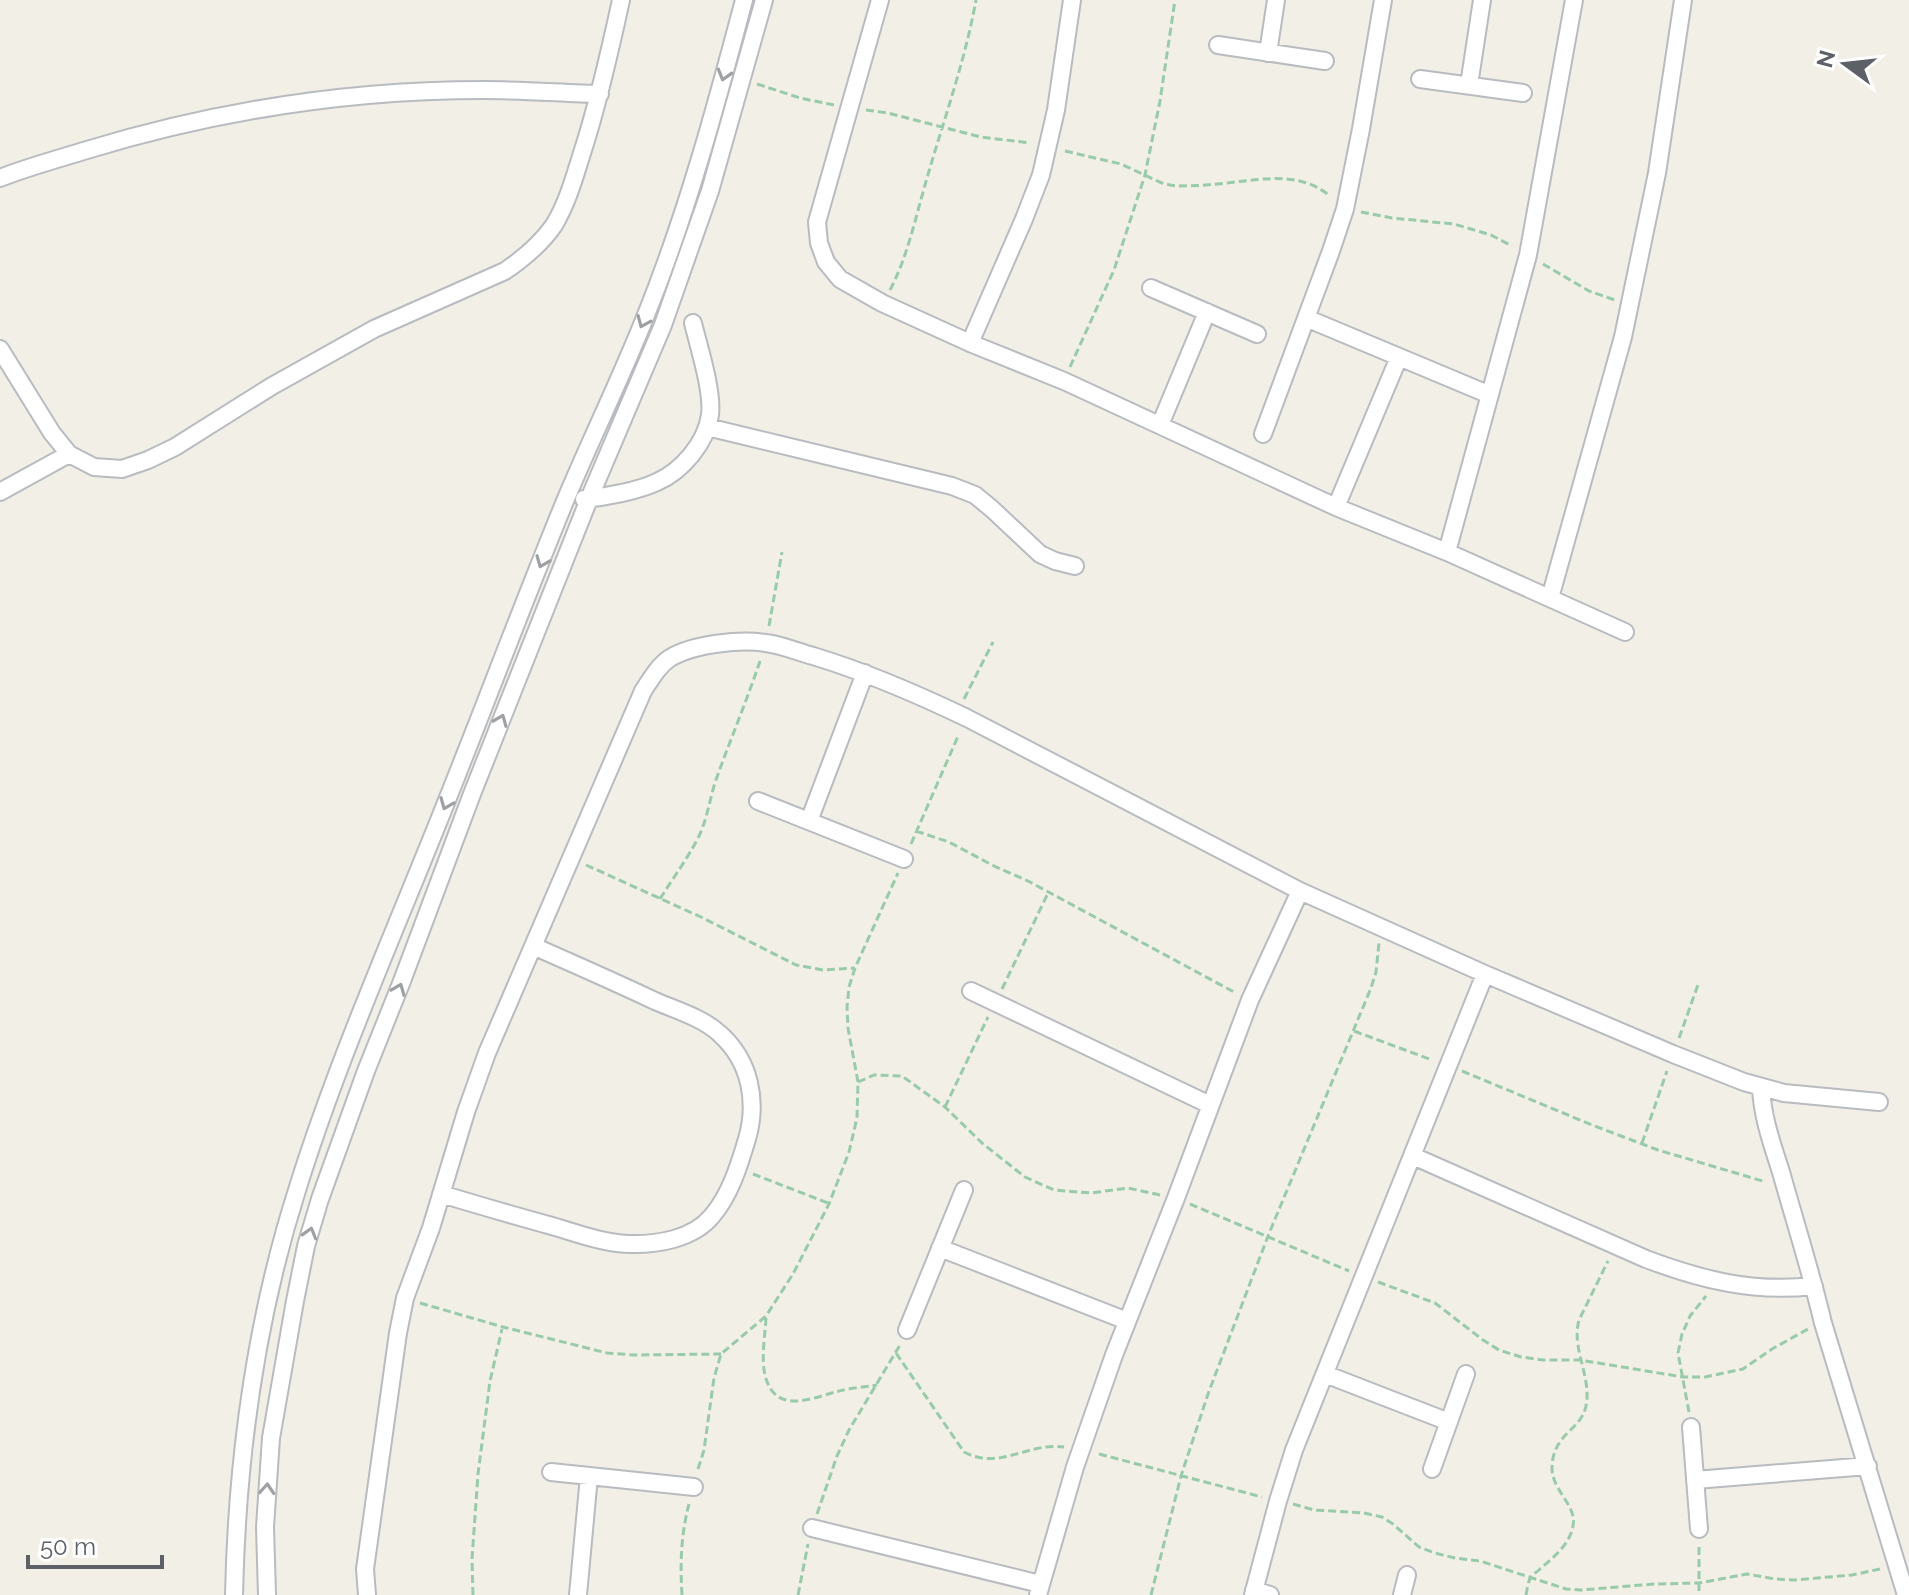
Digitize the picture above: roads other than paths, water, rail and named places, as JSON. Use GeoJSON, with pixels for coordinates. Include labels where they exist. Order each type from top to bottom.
{"type":"FeatureCollection","features":[{"type":"Feature","properties":{"kind":"street"},"geometry":{"type":"LineString","coordinates":[[0,349],[52,433],[69,454],[94,467],[122,469],[175,447],[272,386],[374,329],[505,271],[541,242],[565,204],[600,94],[621,0]]}},
{"type":"Feature","properties":{"kind":"street"},"geometry":{"type":"LineString","coordinates":[[234,1595],[240,1483],[252,1386],[268,1296],[297,1189],[368,996],[566,500],[646,316],[670,252],[707,134],[744,0]]}},
{"type":"Feature","properties":{"kind":"street"},"geometry":{"type":"LineString","coordinates":[[267,1595],[265,1527],[271,1438],[306,1246],[320,1199],[472,794],[589,499],[663,325],[710,191],[764,0]]}},
{"type":"Feature","properties":{"kind":"street"},"geometry":{"type":"LineString","coordinates":[[880,0],[817,222],[819,243],[826,262],[840,279],[882,303],[970,343],[1064,381],[1336,507],[1447,552],[1625,632]]}},
{"type":"Feature","properties":{"kind":"street"},"geometry":{"type":"LineString","coordinates":[[970,343],[1034,194],[1048,147],[1072,0]]}},
{"type":"Feature","properties":{"kind":"street"},"geometry":{"type":"LineString","coordinates":[[1268,53],[1276,0]]}},
{"type":"Feature","properties":{"kind":"street"},"geometry":{"type":"LineString","coordinates":[[1263,434],[1345,209],[1383,0]]}},
{"type":"Feature","properties":{"kind":"street"},"geometry":{"type":"LineString","coordinates":[[1469,85],[1482,0]]}},
{"type":"Feature","properties":{"kind":"street"},"geometry":{"type":"LineString","coordinates":[[1447,552],[1528,255],[1574,0]]}},
{"type":"Feature","properties":{"kind":"street"},"geometry":{"type":"LineString","coordinates":[[1550,598],[1610,387],[1629,305],[1657,173],[1683,0]]}},
{"type":"Feature","properties":{"kind":"street"},"geometry":{"type":"LineString","coordinates":[[1218,45],[1325,61]]}},
{"type":"Feature","properties":{"kind":"street"},"geometry":{"type":"LineString","coordinates":[[1420,79],[1523,93]]}},
{"type":"Feature","properties":{"kind":"street"},"geometry":{"type":"LineString","coordinates":[[0,178],[137,135],[251,110],[381,95],[484,90],[600,94]]}},
{"type":"Feature","properties":{"kind":"street"},"geometry":{"type":"LineString","coordinates":[[1151,288],[1257,334]]}},
{"type":"Feature","properties":{"kind":"street"},"geometry":{"type":"LineString","coordinates":[[1160,425],[1207,312]]}},
{"type":"Feature","properties":{"kind":"street"},"geometry":{"type":"LineString","coordinates":[[1306,318],[1490,395]]}},
{"type":"Feature","properties":{"kind":"street"},"geometry":{"type":"LineString","coordinates":[[566,500],[589,499],[657,482],[680,467],[697,447],[707,427],[710,398],[693,323]]}},
{"type":"Feature","properties":{"kind":"street"},"geometry":{"type":"LineString","coordinates":[[1336,507],[1399,357]]}},
{"type":"Feature","properties":{"kind":"street"},"geometry":{"type":"LineString","coordinates":[[707,427],[952,486],[975,495],[1040,554],[1075,566]]}},
{"type":"Feature","properties":{"kind":"street"},"geometry":{"type":"LineString","coordinates":[[0,492],[69,454]]}},
{"type":"Feature","properties":{"kind":"street"},"geometry":{"type":"LineString","coordinates":[[367,1595],[365,1569],[405,1298],[431,1228],[466,1112],[487,1053],[643,691],[655,673],[671,658],[691,650],[717,644],[766,643],[865,673],[962,715],[1300,891],[1721,1074],[1761,1087],[1809,1096],[1879,1102]]}},
{"type":"Feature","properties":{"kind":"street"},"geometry":{"type":"LineString","coordinates":[[809,821],[865,673]]}},
{"type":"Feature","properties":{"kind":"street"},"geometry":{"type":"LineString","coordinates":[[758,801],[904,859]]}},
{"type":"Feature","properties":{"kind":"street"},"geometry":{"type":"LineString","coordinates":[[812,1528],[1039,1590],[1081,1449],[1127,1321],[1250,1000],[1300,891]]}},
{"type":"Feature","properties":{"kind":"street"},"geometry":{"type":"LineString","coordinates":[[441,1194],[593,1238],[628,1244],[659,1242],[688,1235],[711,1218],[738,1169],[753,1107],[749,1079],[737,1053],[719,1032],[693,1017],[533,946]]}},
{"type":"Feature","properties":{"kind":"street"},"geometry":{"type":"LineString","coordinates":[[1259,1593],[1278,1501],[1294,1450],[1485,974]]}},
{"type":"Feature","properties":{"kind":"street"},"geometry":{"type":"LineString","coordinates":[[971,991],[1210,1105]]}},
{"type":"Feature","properties":{"kind":"street"},"geometry":{"type":"LineString","coordinates":[[1761,1087],[1765,1120],[1906,1595]]}},
{"type":"Feature","properties":{"kind":"street"},"geometry":{"type":"LineString","coordinates":[[1413,1156],[1682,1272],[1753,1288],[1814,1286]]}},
{"type":"Feature","properties":{"kind":"street"},"geometry":{"type":"LineString","coordinates":[[907,1330],[964,1190]]}},
{"type":"Feature","properties":{"kind":"street"},"geometry":{"type":"LineString","coordinates":[[940,1248],[1127,1321]]}},
{"type":"Feature","properties":{"kind":"street"},"geometry":{"type":"LineString","coordinates":[[1325,1374],[1449,1422]]}},
{"type":"Feature","properties":{"kind":"street"},"geometry":{"type":"LineString","coordinates":[[1432,1469],[1466,1374]]}},
{"type":"Feature","properties":{"kind":"street"},"geometry":{"type":"LineString","coordinates":[[1691,1427],[1699,1529]]}},
{"type":"Feature","properties":{"kind":"street"},"geometry":{"type":"LineString","coordinates":[[1695,1480],[1868,1466]]}},
{"type":"Feature","properties":{"kind":"street"},"geometry":{"type":"LineString","coordinates":[[551,1472],[694,1487]]}},
{"type":"Feature","properties":{"kind":"street"},"geometry":{"type":"LineString","coordinates":[[578,1595],[589,1476]]}},
{"type":"Feature","properties":{"kind":"street"},"geometry":{"type":"LineString","coordinates":[[1402,1595],[1407,1575]]}}]}
